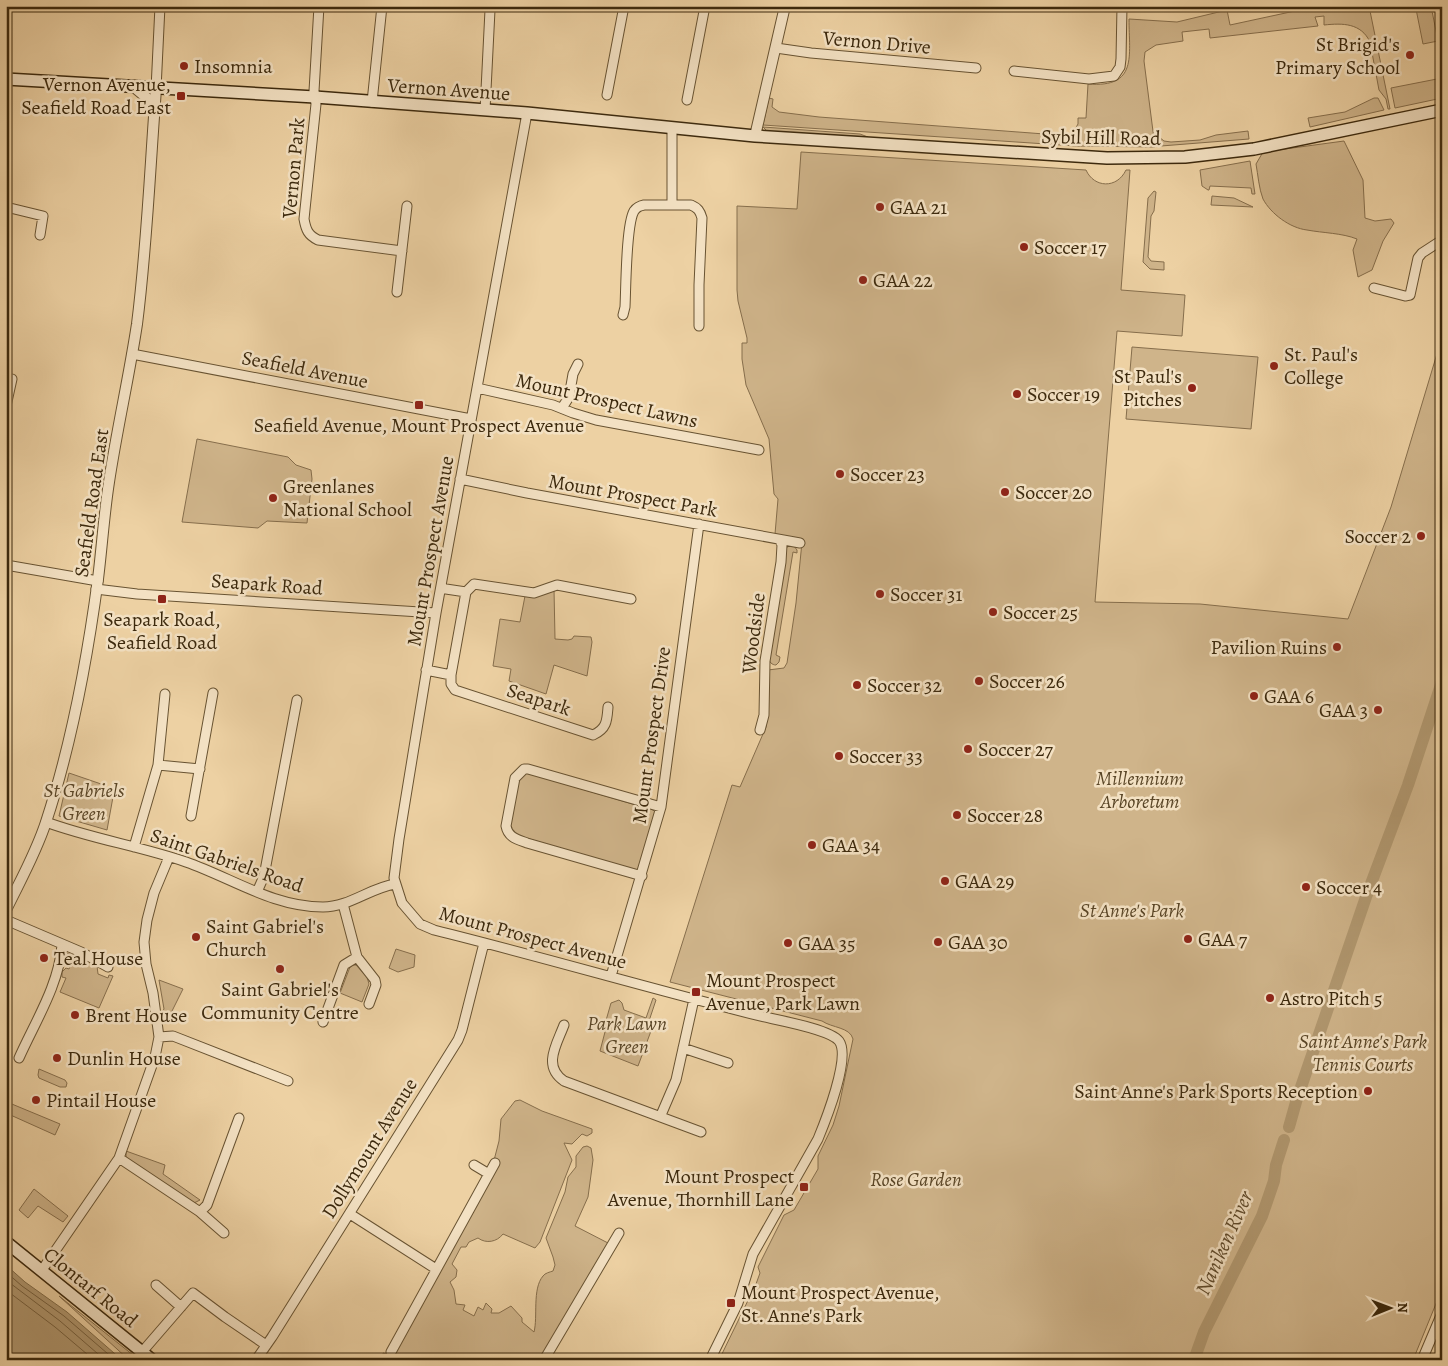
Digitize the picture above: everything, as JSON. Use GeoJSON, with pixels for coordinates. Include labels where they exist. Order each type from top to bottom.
{"type":"FeatureCollection","features":[{"type":"Feature","properties":{"kind":"main road","name":"Vernon Avenue"},"geometry":{"type":"LineString","coordinates":[[6,80],[314,97],[527,113],[755,136]]}},
{"type":"Feature","properties":{"kind":"main road","name":"Sybil Hill Road"},"geometry":{"type":"LineString","coordinates":[[755,136],[1098,158],[1160,158],[1254,149],[1442,110]]}},
{"type":"Feature","properties":{"kind":"main road","name":"Clontarf Road"},"geometry":{"type":"LineString","coordinates":[[6,1242],[152,1360]]}},
{"type":"Feature","properties":{"kind":"street"},"geometry":{"type":"LineString","coordinates":[[156,89],[160,6]]}},
{"type":"Feature","properties":{"kind":"street"},"geometry":{"type":"LineString","coordinates":[[314,97],[319,6]]}},
{"type":"Feature","properties":{"kind":"street"},"geometry":{"type":"LineString","coordinates":[[372,102],[382,6]]}},
{"type":"Feature","properties":{"kind":"street"},"geometry":{"type":"LineString","coordinates":[[485,110],[490,10],[492,6]]}},
{"type":"Feature","properties":{"kind":"street"},"geometry":{"type":"LineString","coordinates":[[608,95],[624,6]]}},
{"type":"Feature","properties":{"kind":"street"},"geometry":{"type":"LineString","coordinates":[[686,100],[705,6]]}},
{"type":"Feature","properties":{"kind":"street"},"geometry":{"type":"LineString","coordinates":[[755,136],[785,6]]}},
{"type":"Feature","properties":{"kind":"street"},"geometry":{"type":"LineString","coordinates":[[1014,71],[1089,78],[1114,76],[1120,67],[1121,59],[1122,6]]}},
{"type":"Feature","properties":{"kind":"street","name":"Vernon Drive"},"geometry":{"type":"LineString","coordinates":[[776,48],[976,68]]}},
{"type":"Feature","properties":{"kind":"street"},"geometry":{"type":"LineString","coordinates":[[134,88],[147,98],[154,108]]}},
{"type":"Feature","properties":{"kind":"street","name":"Seafield Road East"},"geometry":{"type":"LineString","coordinates":[[6,910],[46,822],[68,747],[78,700],[97,585],[109,482],[132,354],[148,220],[156,89]]}},
{"type":"Feature","properties":{"kind":"street","name":"Vernon Park"},"geometry":{"type":"LineString","coordinates":[[314,97],[316,104],[304,219],[306,230],[310,236],[318,240],[402,251]]}},
{"type":"Feature","properties":{"kind":"street","name":"Mount Prospect Avenue"},"geometry":{"type":"LineString","coordinates":[[527,113],[426,670],[394,878],[402,903],[420,924],[434,930],[827,1033],[840,1042],[843,1050],[838,1082],[827,1120],[753,1254],[738,1303],[710,1360]]}},
{"type":"Feature","properties":{"kind":"street"},"geometry":{"type":"LineString","coordinates":[[672,128],[672,204]]}},
{"type":"Feature","properties":{"kind":"street"},"geometry":{"type":"LineString","coordinates":[[623,315],[629,228],[633,213],[637,207],[672,204],[696,207],[700,211],[702,218],[699,326]]}},
{"type":"Feature","properties":{"kind":"street"},"geometry":{"type":"LineString","coordinates":[[6,206],[43,216],[40,235]]}},
{"type":"Feature","properties":{"kind":"street"},"geometry":{"type":"LineString","coordinates":[[398,292],[407,206]]}},
{"type":"Feature","properties":{"kind":"street"},"geometry":{"type":"LineString","coordinates":[[1374,288],[1405,296],[1410,295],[1418,258],[1422,253],[1442,240]]}},
{"type":"Feature","properties":{"kind":"street","name":"Seafield Avenue"},"geometry":{"type":"LineString","coordinates":[[132,354],[471,418]]}},
{"type":"Feature","properties":{"kind":"street"},"geometry":{"type":"LineString","coordinates":[[562,408],[569,397],[573,374],[578,364]]}},
{"type":"Feature","properties":{"kind":"street"},"geometry":{"type":"LineString","coordinates":[[6,406],[12,379]]}},
{"type":"Feature","properties":{"kind":"street","name":"Mount Prospect Lawns"},"geometry":{"type":"LineString","coordinates":[[477,388],[562,408],[596,420],[759,450]]}},
{"type":"Feature","properties":{"kind":"street","name":"Mount Prospect Park"},"geometry":{"type":"LineString","coordinates":[[460,479],[527,494],[800,543]]}},
{"type":"Feature","properties":{"kind":"street","name":"Mount Prospect Drive"},"geometry":{"type":"LineString","coordinates":[[611,976],[661,807],[699,524]]}},
{"type":"Feature","properties":{"kind":"street","name":"Woodside"},"geometry":{"type":"LineString","coordinates":[[760,730],[764,715],[765,661],[781,562],[782,545],[780,540]]}},
{"type":"Feature","properties":{"kind":"street","name":"Seapark Road"},"geometry":{"type":"LineString","coordinates":[[6,565],[137,594],[436,613]]}},
{"type":"Feature","properties":{"kind":"street"},"geometry":{"type":"LineString","coordinates":[[426,670],[451,675],[466,592],[474,584],[534,593],[557,585],[631,599]]}},
{"type":"Feature","properties":{"kind":"street"},"geometry":{"type":"LineString","coordinates":[[446,589],[466,592]]}},
{"type":"Feature","properties":{"kind":"street","name":"Seapark"},"geometry":{"type":"LineString","coordinates":[[451,675],[451,684],[455,690],[593,735],[600,732],[606,725],[608,707]]}},
{"type":"Feature","properties":{"kind":"street"},"geometry":{"type":"LineString","coordinates":[[191,816],[213,693]]}},
{"type":"Feature","properties":{"kind":"street"},"geometry":{"type":"LineString","coordinates":[[134,847],[158,765],[165,694]]}},
{"type":"Feature","properties":{"kind":"street"},"geometry":{"type":"LineString","coordinates":[[257,892],[264,876],[297,700]]}},
{"type":"Feature","properties":{"kind":"street"},"geometry":{"type":"LineString","coordinates":[[158,765],[200,769]]}},
{"type":"Feature","properties":{"kind":"street"},"geometry":{"type":"LineString","coordinates":[[642,876],[512,838],[507,833],[506,826],[515,778],[524,769],[528,769],[661,807]]}},
{"type":"Feature","properties":{"kind":"street","name":"Saint Gabriels Road"},"geometry":{"type":"LineString","coordinates":[[46,822],[187,862],[282,902],[325,907],[343,904],[381,886],[395,884]]}},
{"type":"Feature","properties":{"kind":"street"},"geometry":{"type":"LineString","coordinates":[[42,1270],[119,1158],[155,1057],[159,1037],[144,942],[146,920],[169,857]]}},
{"type":"Feature","properties":{"kind":"street"},"geometry":{"type":"LineString","coordinates":[[343,904],[357,957],[375,980],[376,985],[369,1004]]}},
{"type":"Feature","properties":{"kind":"street"},"geometry":{"type":"LineString","coordinates":[[6,920],[97,960],[108,967]]}},
{"type":"Feature","properties":{"kind":"street","name":"Dollymount Avenue"},"geometry":{"type":"LineString","coordinates":[[256,1360],[350,1214],[458,1040],[484,942]]}},
{"type":"Feature","properties":{"kind":"street"},"geometry":{"type":"LineString","coordinates":[[19,1058],[51,989],[57,972],[62,945]]}},
{"type":"Feature","properties":{"kind":"street"},"geometry":{"type":"LineString","coordinates":[[322,1022],[344,965],[357,957]]}},
{"type":"Feature","properties":{"kind":"street"},"geometry":{"type":"LineString","coordinates":[[661,1116],[676,1080],[694,999]]}},
{"type":"Feature","properties":{"kind":"street"},"geometry":{"type":"LineString","coordinates":[[564,1025],[552,1060],[552,1068],[556,1075],[564,1081],[701,1132]]}},
{"type":"Feature","properties":{"kind":"street"},"geometry":{"type":"LineString","coordinates":[[159,1037],[173,1036],[288,1081]]}},
{"type":"Feature","properties":{"kind":"street"},"geometry":{"type":"LineString","coordinates":[[683,1048],[728,1063]]}},
{"type":"Feature","properties":{"kind":"street"},"geometry":{"type":"LineString","coordinates":[[200,1212],[207,1205],[239,1118]]}},
{"type":"Feature","properties":{"kind":"street"},"geometry":{"type":"LineString","coordinates":[[119,1158],[200,1212],[224,1233]]}},
{"type":"Feature","properties":{"kind":"street"},"geometry":{"type":"LineString","coordinates":[[391,1352],[397,1333],[436,1269],[494,1163]]}},
{"type":"Feature","properties":{"kind":"street"},"geometry":{"type":"LineString","coordinates":[[474,1165],[489,1174]]}},
{"type":"Feature","properties":{"kind":"street"},"geometry":{"type":"LineString","coordinates":[[350,1214],[436,1269]]}},
{"type":"Feature","properties":{"kind":"street"},"geometry":{"type":"LineString","coordinates":[[544,1360],[619,1232]]}},
{"type":"Feature","properties":{"kind":"street"},"geometry":{"type":"LineString","coordinates":[[156,1285],[180,1307]]}},
{"type":"Feature","properties":{"kind":"street"},"geometry":{"type":"LineString","coordinates":[[142,1352],[193,1292],[225,1318],[266,1345]]}},
{"type":"Feature","properties":{"kind":"street"},"geometry":{"type":"LineString","coordinates":[[1422,1360],[1442,1313]]}},
{"type":"Feature","properties":{"kind":"green space"},"geometry":{"type":"Polygon","coordinates":[[[1318,6],[1369,6],[1390,109],[1388,109],[1386,99],[1379,90],[1370,42],[1366,36],[1362,31],[1345,24],[1324,25],[1324,16],[1315,17],[1318,26],[1210,38],[1209,29],[1182,32],[1183,41],[1156,45],[1145,52],[1144,61],[1155,147],[1076,146],[763,125],[769,98],[773,99],[772,107],[779,112],[819,117],[1071,136],[1078,124],[1078,118],[1086,118],[1088,84],[1104,84],[1116,81],[1123,75],[1127,67],[1130,45],[1129,19],[1177,22],[1227,10],[1230,25],[1318,6]]]}},
{"type":"Feature","properties":{"kind":"green space"},"geometry":{"type":"Polygon","coordinates":[[[1431,6],[1438,41],[1423,44],[1416,9],[1431,6]]]}},
{"type":"Feature","properties":{"kind":"green space"},"geometry":{"type":"Polygon","coordinates":[[[1442,78],[1442,98],[1395,108],[1391,88],[1442,78]]]}},
{"type":"Feature","properties":{"kind":"green space"},"geometry":{"type":"Polygon","coordinates":[[[1374,98],[1378,98],[1384,110],[1310,127],[1308,118],[1345,112],[1374,98]]]}},
{"type":"Feature","properties":{"kind":"green space"},"geometry":{"type":"Polygon","coordinates":[[[763,127],[860,134],[868,137],[768,132],[763,127]]]}},
{"type":"Feature","properties":{"kind":"green space"},"geometry":{"type":"Polygon","coordinates":[[[1248,131],[1249,139],[1161,146],[1159,137],[1164,141],[1171,142],[1200,140],[1216,135],[1248,131]]]}},
{"type":"Feature","properties":{"kind":"green space"},"geometry":{"type":"Polygon","coordinates":[[[1344,141],[1363,180],[1365,218],[1375,221],[1391,219],[1394,223],[1383,241],[1372,270],[1358,277],[1353,250],[1357,239],[1339,234],[1301,229],[1282,219],[1266,205],[1263,199],[1256,164],[1263,152],[1344,141]]]}},
{"type":"Feature","properties":{"kind":"green space","name":"St Anne's Park"},"geometry":{"type":"Polygon","coordinates":[[[801,152],[1086,170],[1094,180],[1106,184],[1117,181],[1126,170],[1130,170],[1121,290],[1185,295],[1182,336],[1117,331],[1095,602],[1200,604],[1348,619],[1391,507],[1442,337],[1442,895],[1437,952],[1442,1002],[1442,1289],[1413,1360],[719,1360],[756,1284],[760,1273],[758,1267],[784,1215],[794,1210],[818,1169],[818,1156],[833,1125],[839,1106],[853,1039],[845,1030],[822,1021],[670,982],[732,785],[740,787],[766,727],[768,714],[768,670],[784,668],[787,663],[796,603],[802,542],[775,534],[778,499],[774,494],[769,439],[746,385],[742,359],[742,343],[747,343],[747,338],[737,290],[737,206],[797,209],[801,152]]]}},
{"type":"Feature","properties":{"kind":"green space"},"geometry":{"type":"Polygon","coordinates":[[[1250,161],[1255,194],[1252,194],[1251,188],[1210,186],[1208,190],[1202,186],[1200,170],[1250,161]]]}},
{"type":"Feature","properties":{"kind":"green space"},"geometry":{"type":"Polygon","coordinates":[[[1154,191],[1156,192],[1154,211],[1151,216],[1148,257],[1151,261],[1164,262],[1164,270],[1150,269],[1143,262],[1148,198],[1154,191]]]}},
{"type":"Feature","properties":{"kind":"green space"},"geometry":{"type":"Polygon","coordinates":[[[1212,196],[1234,198],[1253,207],[1211,205],[1212,196]]]}},
{"type":"Feature","properties":{"kind":"green space","name":"St Paul's Pitches"},"geometry":{"type":"Polygon","coordinates":[[[1132,347],[1258,357],[1251,429],[1126,419],[1132,347]]]}},
{"type":"Feature","properties":{"kind":"green space","name":"Greenlanes National School"},"geometry":{"type":"Polygon","coordinates":[[[197,439],[288,457],[296,465],[311,470],[312,479],[307,523],[267,521],[258,528],[182,522],[197,439]]]}},
{"type":"Feature","properties":{"kind":"green space"},"geometry":{"type":"Polygon","coordinates":[[[794,546],[797,553],[793,552],[776,655],[780,657],[779,662],[775,665],[770,662],[769,658],[786,548],[794,546]]]}},
{"type":"Feature","properties":{"kind":"green space"},"geometry":{"type":"Polygon","coordinates":[[[554,589],[555,639],[568,640],[574,636],[591,637],[592,642],[587,676],[554,665],[546,694],[509,681],[511,669],[493,666],[500,619],[520,622],[525,596],[554,589]]]}},
{"type":"Feature","properties":{"kind":"green space"},"geometry":{"type":"Polygon","coordinates":[[[524,772],[653,810],[655,818],[638,870],[632,870],[513,834],[509,829],[517,779],[524,772]]]}},
{"type":"Feature","properties":{"kind":"green space","name":"St Gabriels Green"},"geometry":{"type":"Polygon","coordinates":[[[69,773],[104,785],[104,792],[113,797],[107,830],[59,816],[69,773]]]}},
{"type":"Feature","properties":{"kind":"green space"},"geometry":{"type":"Polygon","coordinates":[[[396,949],[415,955],[414,967],[398,972],[389,968],[396,949]]]}},
{"type":"Feature","properties":{"kind":"green space"},"geometry":{"type":"Polygon","coordinates":[[[67,953],[80,957],[79,962],[86,965],[88,960],[97,966],[98,974],[108,978],[109,975],[113,976],[99,1008],[60,992],[66,978],[62,977],[62,972],[66,968],[69,969],[72,962],[66,959],[65,955],[67,953]]]}},
{"type":"Feature","properties":{"kind":"green space"},"geometry":{"type":"Polygon","coordinates":[[[356,965],[367,977],[369,984],[362,1002],[340,993],[350,967],[356,965]]]}},
{"type":"Feature","properties":{"kind":"green space"},"geometry":{"type":"Polygon","coordinates":[[[159,980],[183,989],[168,1019],[164,1023],[162,1012],[164,1009],[159,980]]]}},
{"type":"Feature","properties":{"kind":"green space","name":"Park Lawn Green"},"geometry":{"type":"Polygon","coordinates":[[[653,998],[656,1000],[649,1021],[651,1031],[638,1066],[600,1051],[611,1003],[619,1000],[624,1010],[646,1018],[653,998]]]}},
{"type":"Feature","properties":{"kind":"green space"},"geometry":{"type":"Polygon","coordinates":[[[39,1069],[65,1080],[67,1083],[66,1087],[60,1087],[39,1078],[39,1069]]]}},
{"type":"Feature","properties":{"kind":"green space"},"geometry":{"type":"Polygon","coordinates":[[[6,1088],[10,1092],[7,1102],[60,1124],[55,1135],[6,1113],[6,1088]]]}},
{"type":"Feature","properties":{"kind":"green space"},"geometry":{"type":"Polygon","coordinates":[[[520,1100],[542,1111],[592,1129],[592,1133],[587,1136],[582,1134],[572,1144],[564,1143],[572,1160],[540,1242],[535,1248],[503,1234],[495,1240],[484,1241],[478,1238],[469,1242],[466,1247],[461,1247],[452,1264],[457,1270],[456,1277],[450,1282],[454,1290],[456,1304],[465,1305],[463,1310],[474,1316],[478,1307],[483,1310],[486,1303],[492,1309],[491,1313],[499,1313],[511,1306],[522,1318],[522,1322],[534,1332],[538,1288],[543,1276],[553,1271],[555,1265],[546,1238],[565,1192],[568,1177],[576,1167],[576,1156],[583,1147],[587,1146],[591,1148],[593,1160],[588,1197],[575,1226],[608,1243],[560,1328],[539,1360],[384,1360],[383,1353],[393,1356],[492,1168],[499,1141],[501,1119],[515,1101],[520,1100]]]}},
{"type":"Feature","properties":{"kind":"green space"},"geometry":{"type":"Polygon","coordinates":[[[126,1151],[165,1165],[163,1174],[200,1200],[194,1203],[189,1201],[128,1159],[126,1151]]]}},
{"type":"Feature","properties":{"kind":"green space"},"geometry":{"type":"Polygon","coordinates":[[[34,1189],[68,1216],[63,1222],[38,1206],[28,1218],[19,1210],[34,1189]]]}},
{"type":"Feature","properties":{"kind":"green space"},"geometry":{"type":"Polygon","coordinates":[[[59,1296],[133,1355],[129,1360],[59,1296]]]}},
{"type":"Feature","properties":{"kind":"water"},"geometry":{"type":"Polygon","coordinates":[[[6,1265],[25,1282],[67,1312],[122,1360],[6,1360],[6,1265]]]}},
{"type":"Feature","properties":{"kind":"waterway"},"geometry":{"type":"LineString","coordinates":[[1299,1093],[1366,897],[1408,785],[1442,682]]}},
{"type":"Feature","properties":{"kind":"waterway"},"geometry":{"type":"LineString","coordinates":[[1289,1127],[1298,1095]]}},
{"type":"Feature","properties":{"kind":"waterway","name":"Naniken River"},"geometry":{"type":"LineString","coordinates":[[1194,1360],[1204,1332],[1262,1216],[1274,1181],[1276,1165],[1284,1140]]}},
{"type":"Feature","properties":{"kind":"place","name":"St Brigid's Primary School"},"geometry":{"type":"Point","coordinates":[1410,55]}},
{"type":"Feature","properties":{"kind":"place","name":"Insomnia"},"geometry":{"type":"Point","coordinates":[184,66]}},
{"type":"Feature","properties":{"kind":"place","name":"Vernon Avenue, Seafield Road East"},"geometry":{"type":"Point","coordinates":[181,96]}},
{"type":"Feature","properties":{"kind":"place","name":"GAA 21"},"geometry":{"type":"Point","coordinates":[880,207]}},
{"type":"Feature","properties":{"kind":"place","name":"Soccer 17"},"geometry":{"type":"Point","coordinates":[1024,247]}},
{"type":"Feature","properties":{"kind":"place","name":"GAA 22"},"geometry":{"type":"Point","coordinates":[863,280]}},
{"type":"Feature","properties":{"kind":"place","name":"St. Paul's College"},"geometry":{"type":"Point","coordinates":[1274,366]}},
{"type":"Feature","properties":{"kind":"place","name":"St Paul's Pitches"},"geometry":{"type":"Point","coordinates":[1192,388]}},
{"type":"Feature","properties":{"kind":"place","name":"Soccer 19"},"geometry":{"type":"Point","coordinates":[1017,394]}},
{"type":"Feature","properties":{"kind":"place","name":"Seafield Avenue, Mount Prospect Avenue"},"geometry":{"type":"Point","coordinates":[419,405]}},
{"type":"Feature","properties":{"kind":"place","name":"Soccer 23"},"geometry":{"type":"Point","coordinates":[840,474]}},
{"type":"Feature","properties":{"kind":"place","name":"Soccer 20"},"geometry":{"type":"Point","coordinates":[1005,492]}},
{"type":"Feature","properties":{"kind":"place","name":"Greenlanes National School"},"geometry":{"type":"Point","coordinates":[273,498]}},
{"type":"Feature","properties":{"kind":"place","name":"Soccer 2"},"geometry":{"type":"Point","coordinates":[1421,536]}},
{"type":"Feature","properties":{"kind":"place","name":"Soccer 31"},"geometry":{"type":"Point","coordinates":[880,594]}},
{"type":"Feature","properties":{"kind":"place","name":"Seapark Road, Seafield Road"},"geometry":{"type":"Point","coordinates":[162,599]}},
{"type":"Feature","properties":{"kind":"place","name":"Soccer 25"},"geometry":{"type":"Point","coordinates":[993,612]}},
{"type":"Feature","properties":{"kind":"place","name":"Pavilion Ruins"},"geometry":{"type":"Point","coordinates":[1337,647]}},
{"type":"Feature","properties":{"kind":"place","name":"Soccer 26"},"geometry":{"type":"Point","coordinates":[979,681]}},
{"type":"Feature","properties":{"kind":"place","name":"Soccer 32"},"geometry":{"type":"Point","coordinates":[857,685]}},
{"type":"Feature","properties":{"kind":"place","name":"GAA 6"},"geometry":{"type":"Point","coordinates":[1254,696]}},
{"type":"Feature","properties":{"kind":"place","name":"GAA 3"},"geometry":{"type":"Point","coordinates":[1378,710]}},
{"type":"Feature","properties":{"kind":"place","name":"Soccer 27"},"geometry":{"type":"Point","coordinates":[968,749]}},
{"type":"Feature","properties":{"kind":"place","name":"Soccer 33"},"geometry":{"type":"Point","coordinates":[839,756]}},
{"type":"Feature","properties":{"kind":"place","name":"Soccer 28"},"geometry":{"type":"Point","coordinates":[957,815]}},
{"type":"Feature","properties":{"kind":"place","name":"GAA 34"},"geometry":{"type":"Point","coordinates":[812,845]}},
{"type":"Feature","properties":{"kind":"place","name":"GAA 29"},"geometry":{"type":"Point","coordinates":[945,881]}},
{"type":"Feature","properties":{"kind":"place","name":"Soccer 4"},"geometry":{"type":"Point","coordinates":[1306,887]}},
{"type":"Feature","properties":{"kind":"place","name":"Saint Gabriel's Church"},"geometry":{"type":"Point","coordinates":[196,937]}},
{"type":"Feature","properties":{"kind":"place","name":"GAA 7"},"geometry":{"type":"Point","coordinates":[1188,939]}},
{"type":"Feature","properties":{"kind":"place","name":"GAA 30"},"geometry":{"type":"Point","coordinates":[938,942]}},
{"type":"Feature","properties":{"kind":"place","name":"GAA 35"},"geometry":{"type":"Point","coordinates":[788,943]}},
{"type":"Feature","properties":{"kind":"place","name":"Teal House"},"geometry":{"type":"Point","coordinates":[44,958]}},
{"type":"Feature","properties":{"kind":"place","name":"Saint Gabriel's Community Centre"},"geometry":{"type":"Point","coordinates":[280,969]}},
{"type":"Feature","properties":{"kind":"place","name":"Mount Prospect Avenue, Park Lawn"},"geometry":{"type":"Point","coordinates":[696,992]}},
{"type":"Feature","properties":{"kind":"place","name":"Astro Pitch 5"},"geometry":{"type":"Point","coordinates":[1270,998]}},
{"type":"Feature","properties":{"kind":"place","name":"Brent House"},"geometry":{"type":"Point","coordinates":[75,1015]}},
{"type":"Feature","properties":{"kind":"place","name":"Dunlin House"},"geometry":{"type":"Point","coordinates":[57,1058]}},
{"type":"Feature","properties":{"kind":"place","name":"Saint Anne's Park Sports Reception"},"geometry":{"type":"Point","coordinates":[1368,1091]}},
{"type":"Feature","properties":{"kind":"place","name":"Pintail House"},"geometry":{"type":"Point","coordinates":[36,1100]}},
{"type":"Feature","properties":{"kind":"place","name":"Mount Prospect Avenue, Thornhill Lane"},"geometry":{"type":"Point","coordinates":[804,1187]}},
{"type":"Feature","properties":{"kind":"place","name":"Mount Prospect Avenue, St. Anne's Park"},"geometry":{"type":"Point","coordinates":[731,1303]}},
{"type":"Feature","properties":{"kind":"park label","name":"Millennium Arboretum"},"geometry":{"type":"Point","coordinates":[1140,790]}},
{"type":"Feature","properties":{"kind":"park label","name":"Saint Anne's Park Tennis Courts"},"geometry":{"type":"Point","coordinates":[1363,1052]}},
{"type":"Feature","properties":{"kind":"park label","name":"Rose Garden"},"geometry":{"type":"Point","coordinates":[916,1179]}}]}
